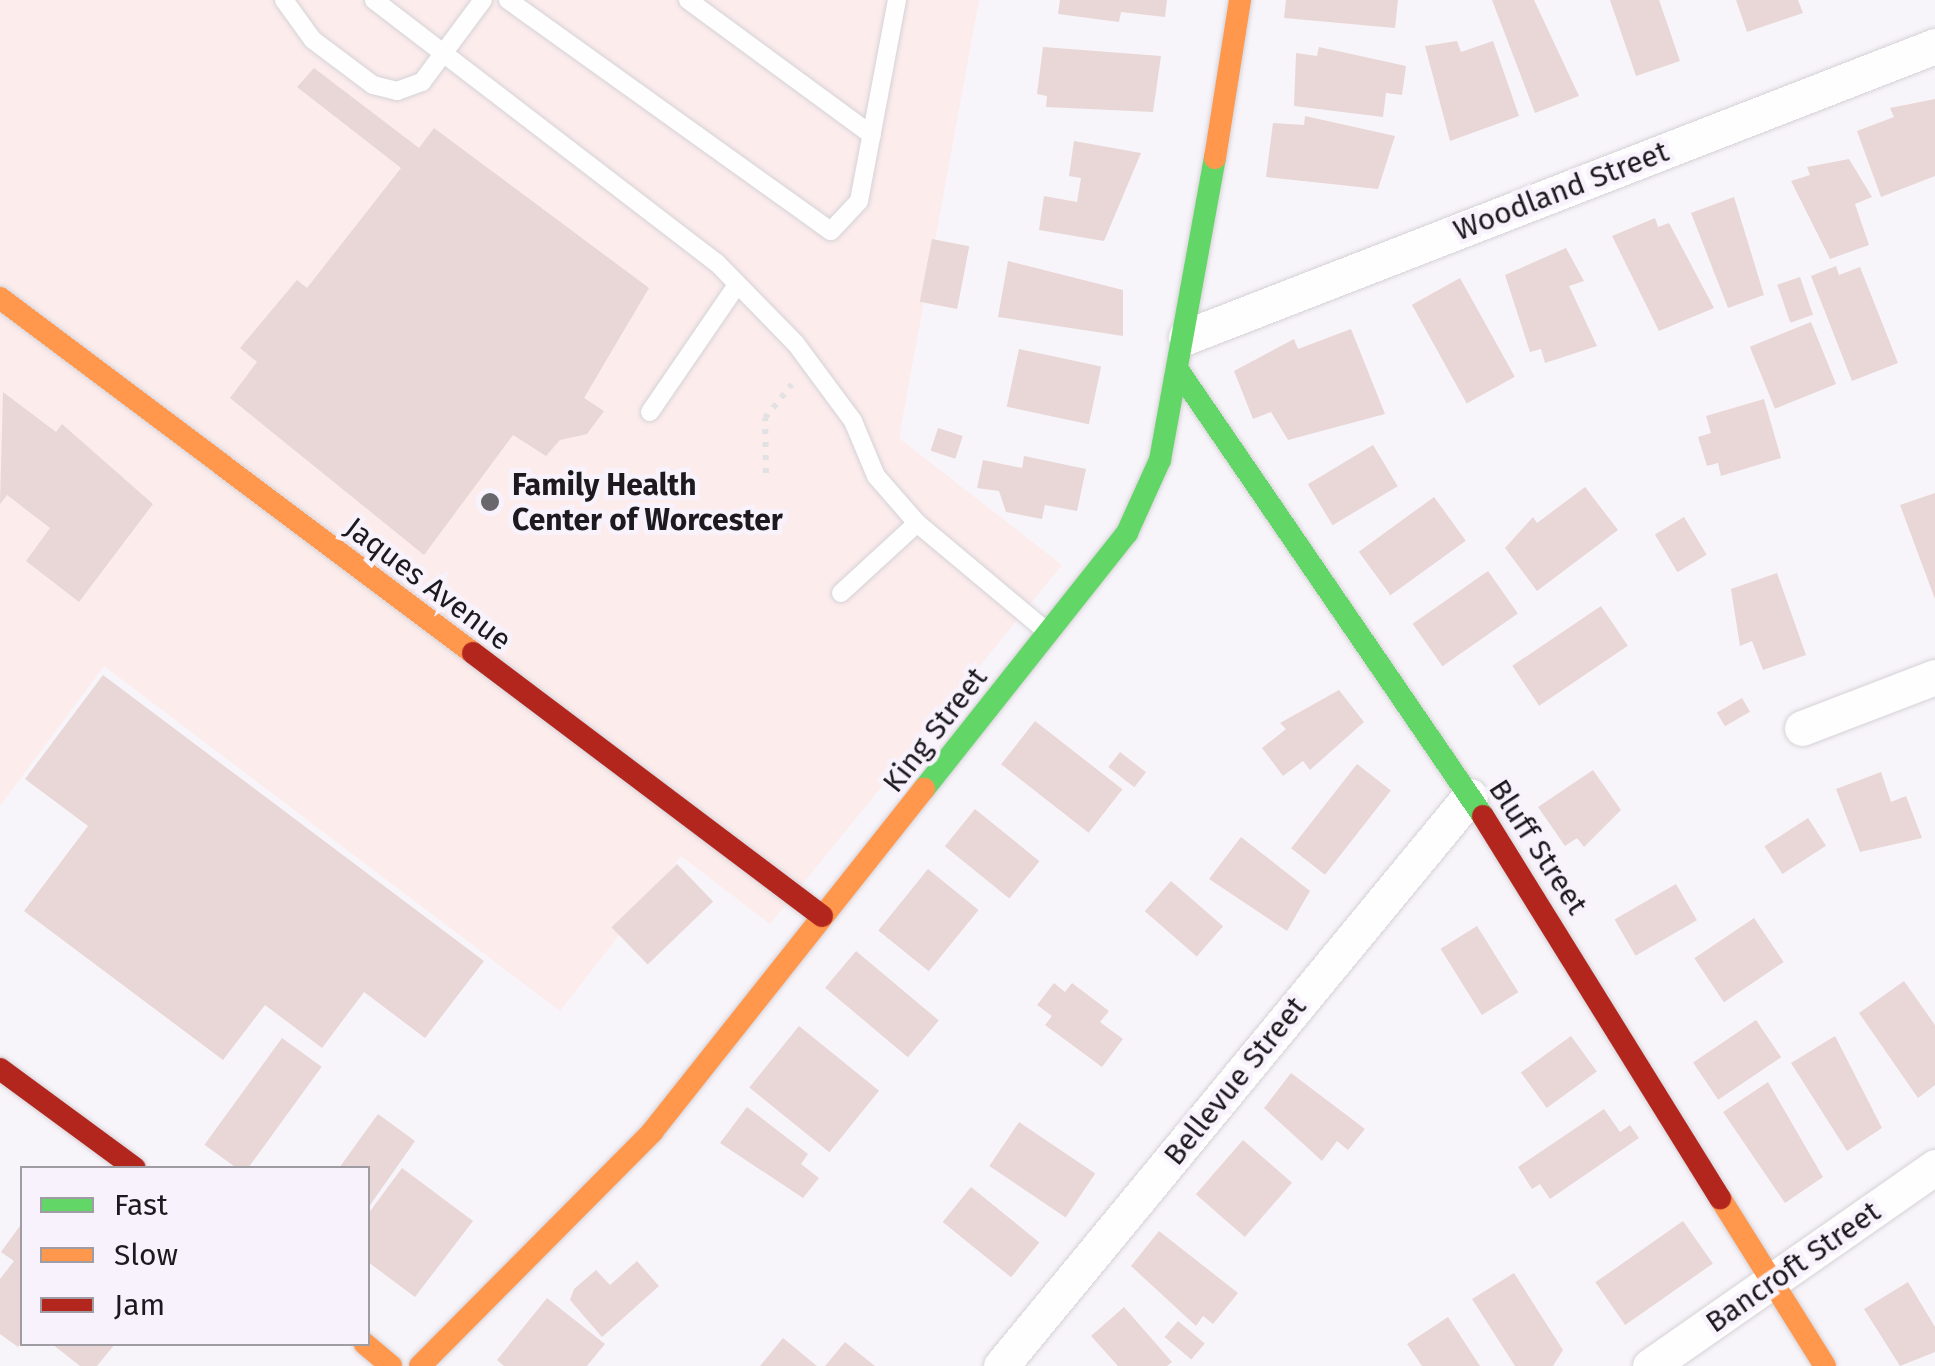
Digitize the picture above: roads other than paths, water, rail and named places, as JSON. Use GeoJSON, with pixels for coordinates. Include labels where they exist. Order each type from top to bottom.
{"type":"FeatureCollection","features":[{"type":"Feature","properties":{"kind":"street","name":"King Street"},"geometry":{"type":"LineString","coordinates":[[420,1366],[652,1132],[1050,634],[1126,533],[1160,460],[1180,373],[1240,0]]}},
{"type":"Feature","properties":{"kind":"street","name":"Woodland Street"},"geometry":{"type":"LineString","coordinates":[[1186,337],[1935,46]]}},
{"type":"Feature","properties":{"kind":"street","name":"Jaques Avenue"},"geometry":{"type":"LineString","coordinates":[[0,298],[822,916]]}},
{"type":"Feature","properties":{"kind":"street","name":"Bluff Street"},"geometry":{"type":"LineString","coordinates":[[1180,373],[1470,796],[1825,1366]]}},
{"type":"Feature","properties":{"kind":"street"},"geometry":{"type":"LineString","coordinates":[[1802,728],[1935,677]]}},
{"type":"Feature","properties":{"kind":"street","name":"Bellevue Street"},"geometry":{"type":"LineString","coordinates":[[1001,1366],[1470,796]]}},
{"type":"Feature","properties":{"kind":"street"},"geometry":{"type":"LineString","coordinates":[[0,1069],[133,1166]]}},
{"type":"Feature","properties":{"kind":"street","name":"Bancroft Street"},"geometry":{"type":"LineString","coordinates":[[1650,1366],[1935,1167]]}},
{"type":"Feature","properties":{"kind":"street"},"geometry":{"type":"LineString","coordinates":[[367,1346],[392,1366]]}},
{"type":"Feature","properties":{"kind":"lane"},"geometry":{"type":"LineString","coordinates":[[284,0],[313,40],[373,85],[398,91],[422,82],[482,0]]}},
{"type":"Feature","properties":{"kind":"lane"},"geometry":{"type":"LineString","coordinates":[[374,0],[738,285],[830,390],[876,476],[917,522],[1050,634]]}},
{"type":"Feature","properties":{"kind":"lane"},"geometry":{"type":"LineString","coordinates":[[508,0],[831,231],[859,201],[894,2]]}},
{"type":"Feature","properties":{"kind":"lane"},"geometry":{"type":"LineString","coordinates":[[688,0],[872,135]]}},
{"type":"Feature","properties":{"kind":"lane"},"geometry":{"type":"LineString","coordinates":[[650,412],[738,285]]}},
{"type":"Feature","properties":{"kind":"lane"},"geometry":{"type":"LineString","coordinates":[[842,593],[917,522]]}},
{"type":"Feature","properties":{"kind":"place","name":"Family Health Center of Worcester"},"geometry":{"type":"Point","coordinates":[490,502]}}]}
